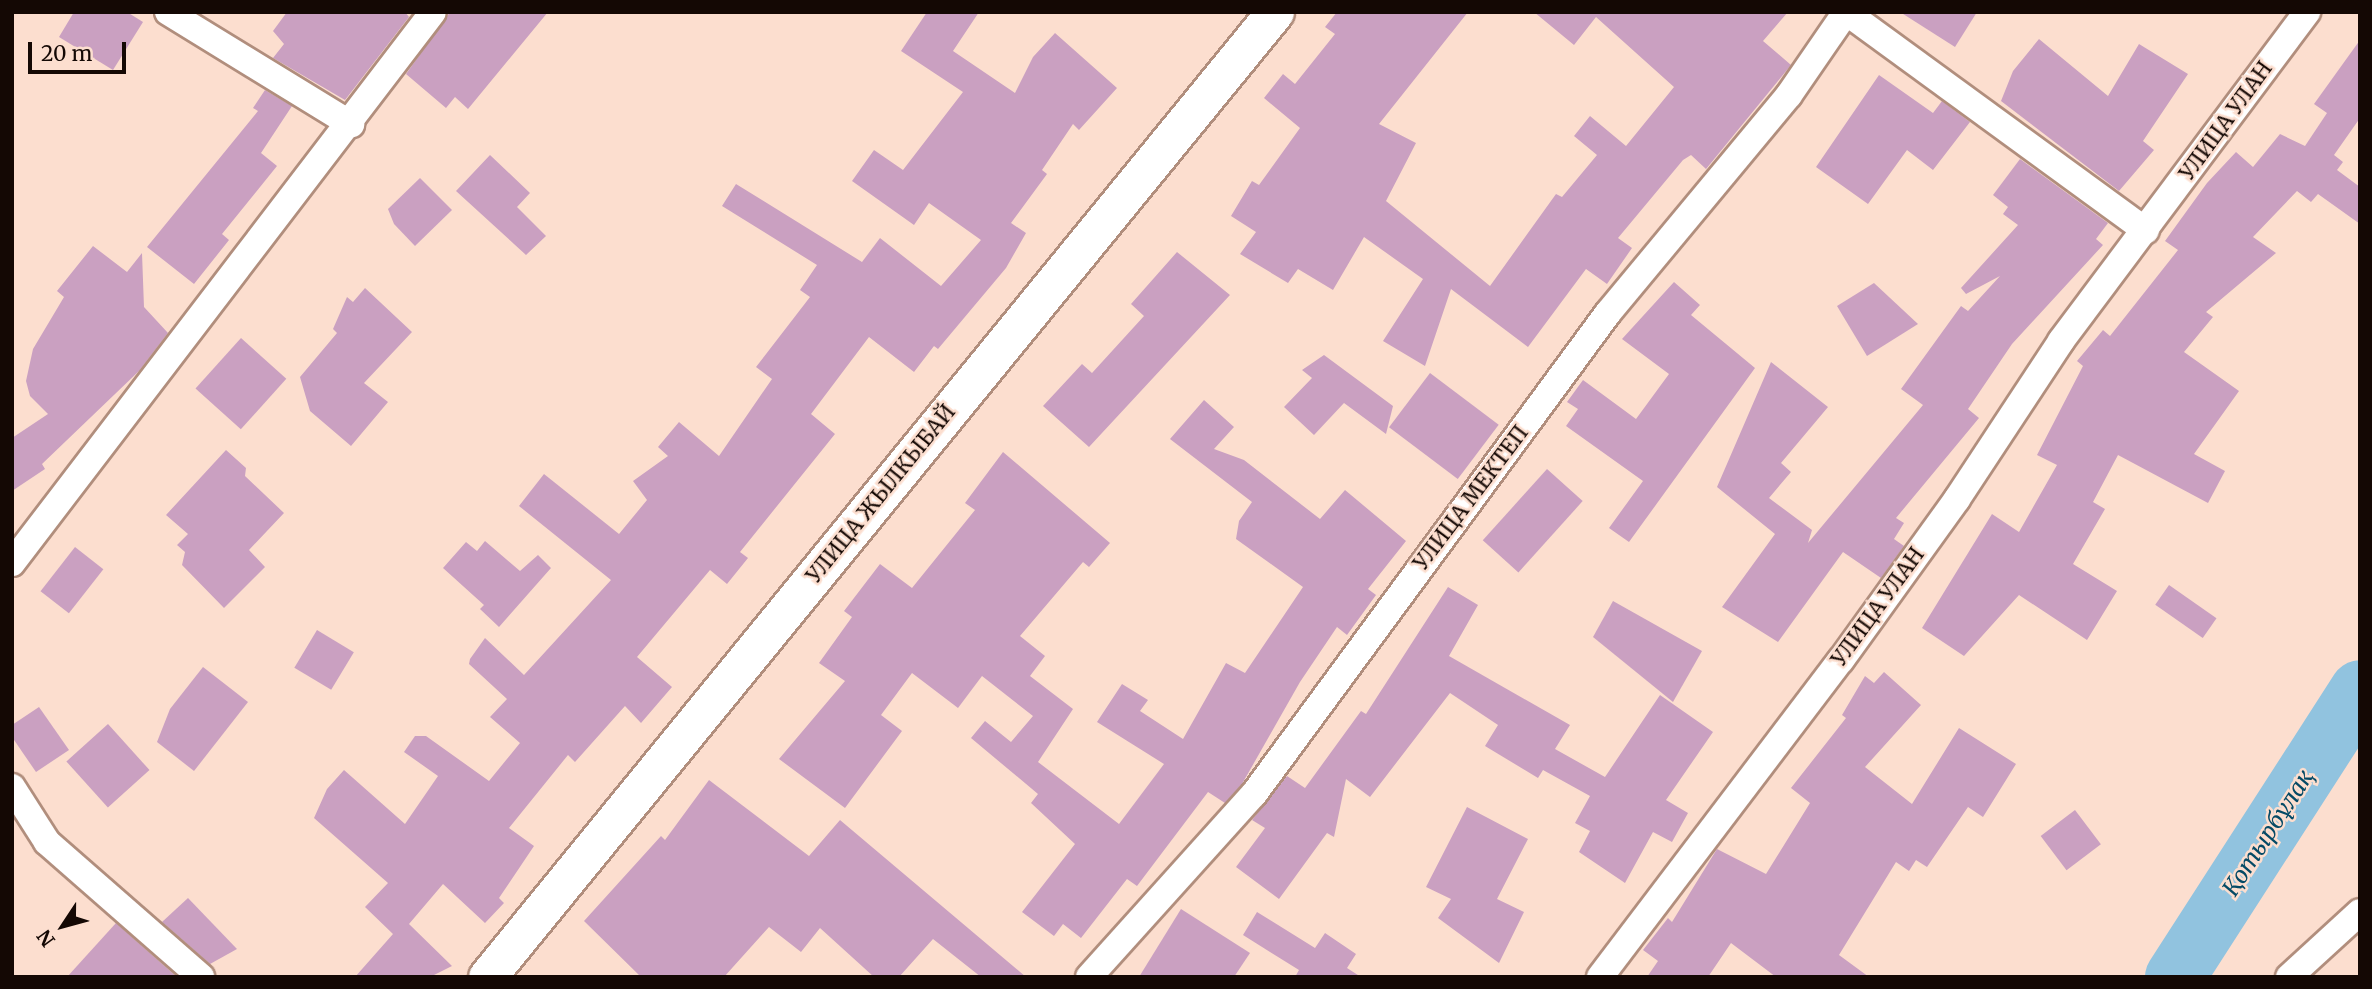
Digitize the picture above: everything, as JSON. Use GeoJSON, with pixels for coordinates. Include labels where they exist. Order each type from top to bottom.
{"type":"FeatureCollection","features":[{"type":"Feature","properties":{"kind":"street"},"geometry":{"type":"LineString","coordinates":[[169,12],[351,124]]}},
{"type":"Feature","properties":{"kind":"street"},"geometry":{"type":"LineString","coordinates":[[12,563],[351,124],[433,12]]}},
{"type":"Feature","properties":{"kind":"street","name":"УЛИЦА ЖЫЛКЫБАЙ"},"geometry":{"type":"LineString","coordinates":[[487,977],[1275,12]]}},
{"type":"Feature","properties":{"kind":"street"},"geometry":{"type":"LineString","coordinates":[[1846,12],[2146,231]]}},
{"type":"Feature","properties":{"kind":"street","name":"УЛИЦА МЕКТЕП"},"geometry":{"type":"LineString","coordinates":[[1089,977],[1254,794],[1608,313],[1789,95],[1846,12]]}},
{"type":"Feature","properties":{"kind":"street","name":"УЛИЦА УЛАН"},"geometry":{"type":"LineString","coordinates":[[1600,977],[1848,649],[2061,341],[2146,231],[2307,12]]}},
{"type":"Feature","properties":{"kind":"street"},"geometry":{"type":"LineString","coordinates":[[12,787],[47,842],[201,977]]}},
{"type":"Feature","properties":{"kind":"street"},"geometry":{"type":"LineString","coordinates":[[2290,977],[2360,912]]}},
{"type":"Feature","properties":{"kind":"building"},"geometry":{"type":"Polygon","coordinates":[[[74,12],[127,12],[143,22],[113,70],[59,37],[74,12]]]}},
{"type":"Feature","properties":{"kind":"building"},"geometry":{"type":"Polygon","coordinates":[[[287,12],[405,12],[409,17],[345,100],[273,58],[284,44],[273,31],[287,12]]]}},
{"type":"Feature","properties":{"kind":"building"},"geometry":{"type":"Polygon","coordinates":[[[450,12],[548,12],[468,109],[455,97],[446,108],[406,74],[450,12]]]}},
{"type":"Feature","properties":{"kind":"building"},"geometry":{"type":"Polygon","coordinates":[[[927,12],[979,12],[953,51],[1015,93],[1033,57],[1055,33],[1117,88],[1079,130],[1073,124],[1042,170],[1047,174],[1011,223],[1026,233],[1006,268],[938,349],[934,346],[914,372],[869,337],[811,414],[835,434],[740,552],[748,558],[727,584],[710,570],[637,657],[672,687],[641,723],[625,706],[575,762],[568,755],[509,828],[534,846],[499,898],[504,903],[485,923],[443,884],[409,924],[452,966],[430,977],[355,977],[393,934],[365,907],[388,883],[314,818],[327,789],[344,770],[405,824],[438,776],[404,752],[415,736],[426,736],[489,781],[520,743],[490,717],[507,699],[469,664],[470,659],[485,638],[524,675],[611,580],[519,506],[544,474],[619,534],[647,500],[633,481],[668,456],[658,447],[679,422],[719,456],[772,379],[756,367],[810,297],[800,290],[817,265],[722,206],[736,184],[862,262],[880,238],[941,286],[981,240],[929,203],[914,225],[852,181],[874,150],[903,170],[963,92],[901,51],[927,12]]]}},
{"type":"Feature","properties":{"kind":"building"},"geometry":{"type":"Polygon","coordinates":[[[1337,12],[1468,12],[1379,124],[1416,143],[1386,201],[1490,286],[1556,194],[1562,197],[1597,155],[1574,136],[1590,116],[1626,146],[1674,87],[1596,17],[1574,45],[1534,12],[1788,12],[1763,41],[1791,65],[1706,169],[1691,155],[1683,160],[1618,238],[1632,248],[1607,284],[1586,269],[1528,347],[1451,289],[1425,366],[1383,341],[1423,279],[1364,237],[1333,290],[1298,269],[1288,283],[1240,254],[1256,232],[1231,216],[1252,181],[1259,185],[1300,128],[1264,98],[1283,74],[1295,84],[1335,34],[1325,27],[1337,12]]]}},
{"type":"Feature","properties":{"kind":"building"},"geometry":{"type":"Polygon","coordinates":[[[1900,12],[1977,12],[1955,47],[1900,12]]]}},
{"type":"Feature","properties":{"kind":"building"},"geometry":{"type":"Polygon","coordinates":[[[2039,39],[2108,96],[2139,44],[2188,74],[2143,141],[2154,150],[2119,191],[2001,101],[2013,71],[2039,39]]]}},
{"type":"Feature","properties":{"kind":"building"},"geometry":{"type":"Polygon","coordinates":[[[2360,40],[2360,118],[2334,155],[2343,162],[2337,170],[2360,187],[2360,224],[2318,194],[2311,202],[2297,191],[2253,237],[2276,253],[2206,312],[2213,317],[2184,352],[2239,391],[2194,454],[2225,471],[2208,503],[2118,455],[2093,502],[2105,509],[2073,564],[2117,591],[2087,640],[2019,595],[1964,656],[1922,628],[1992,514],[2019,532],[2057,465],[2037,455],[2083,366],[2077,361],[2103,330],[2110,336],[2178,250],[2165,241],[2207,183],[2236,152],[2253,167],[2280,134],[2305,146],[2327,113],[2314,104],[2360,40]]]}},
{"type":"Feature","properties":{"kind":"building"},"geometry":{"type":"Polygon","coordinates":[[[1879,75],[1933,113],[1942,101],[1970,122],[1933,170],[1907,150],[1868,204],[1816,167],[1879,75]]]}},
{"type":"Feature","properties":{"kind":"building"},"geometry":{"type":"Polygon","coordinates":[[[265,90],[292,106],[261,153],[277,166],[222,234],[229,240],[194,284],[147,247],[258,111],[253,108],[265,90]]]}},
{"type":"Feature","properties":{"kind":"building"},"geometry":{"type":"Polygon","coordinates":[[[490,155],[530,193],[517,207],[546,236],[526,255],[456,191],[490,155]]]}},
{"type":"Feature","properties":{"kind":"building"},"geometry":{"type":"Polygon","coordinates":[[[2020,159],[2108,223],[2096,239],[2103,245],[2012,344],[1968,409],[1979,418],[1896,518],[1904,523],[1894,539],[1904,546],[1881,578],[1843,552],[1778,642],[1722,607],[1775,534],[1717,487],[1771,362],[1828,407],[1781,463],[1791,472],[1769,498],[1812,530],[1808,543],[1923,405],[1901,389],[1961,306],[1968,311],[2000,276],[1966,294],[1961,288],[2018,225],[2003,214],[2008,207],[1993,195],[2020,159]]]}},
{"type":"Feature","properties":{"kind":"building"},"geometry":{"type":"Polygon","coordinates":[[[420,178],[452,210],[415,246],[394,224],[388,209],[420,178]]]}},
{"type":"Feature","properties":{"kind":"building"},"geometry":{"type":"Polygon","coordinates":[[[93,246],[127,272],[142,253],[144,307],[168,333],[139,371],[42,464],[45,469],[12,491],[12,438],[48,414],[30,396],[26,381],[33,349],[64,297],[57,291],[93,246]]]}},
{"type":"Feature","properties":{"kind":"building"},"geometry":{"type":"Polygon","coordinates":[[[1177,252],[1230,295],[1089,447],[1043,406],[1082,364],[1092,373],[1144,316],[1131,304],[1177,252]]]}},
{"type":"Feature","properties":{"kind":"building"},"geometry":{"type":"Polygon","coordinates":[[[1674,282],[1700,305],[1691,315],[1755,368],[1629,542],[1609,528],[1643,481],[1566,426],[1578,409],[1567,402],[1583,380],[1636,419],[1669,374],[1622,339],[1674,282]]]}},
{"type":"Feature","properties":{"kind":"building"},"geometry":{"type":"Polygon","coordinates":[[[1874,283],[1918,324],[1867,356],[1837,306],[1874,283]]]}},
{"type":"Feature","properties":{"kind":"building"},"geometry":{"type":"Polygon","coordinates":[[[365,288],[412,332],[364,383],[388,402],[351,446],[310,411],[300,377],[337,333],[333,329],[347,297],[353,302],[365,288]]]}},
{"type":"Feature","properties":{"kind":"building"},"geometry":{"type":"Polygon","coordinates":[[[241,338],[286,379],[241,429],[195,389],[241,338]]]}},
{"type":"Feature","properties":{"kind":"building"},"geometry":{"type":"Polygon","coordinates":[[[1324,355],[1393,406],[1386,434],[1344,403],[1314,435],[1284,407],[1312,378],[1302,370],[1324,355]]]}},
{"type":"Feature","properties":{"kind":"building"},"geometry":{"type":"Polygon","coordinates":[[[1430,373],[1499,425],[1458,479],[1389,427],[1430,373]]]}},
{"type":"Feature","properties":{"kind":"building"},"geometry":{"type":"Polygon","coordinates":[[[1204,400],[1234,427],[1214,449],[1244,460],[1320,519],[1345,490],[1406,541],[1368,589],[1376,595],[1347,635],[1337,627],[1300,682],[1242,784],[1225,803],[1208,792],[1137,886],[1127,879],[1081,938],[1063,924],[1054,936],[1022,912],[1075,844],[1031,803],[1038,794],[971,738],[985,721],[1011,742],[1033,716],[982,676],[958,708],[912,673],[881,715],[902,731],[845,808],[779,759],[845,681],[819,663],[852,617],[844,611],[880,564],[912,588],[975,510],[965,503],[1003,452],[1110,543],[1089,567],[1083,562],[1020,636],[1045,656],[1030,676],[1073,709],[1038,762],[1119,824],[1164,764],[1097,722],[1122,684],[1148,700],[1140,711],[1183,739],[1226,663],[1245,673],[1303,587],[1236,539],[1239,521],[1252,502],[1170,439],[1204,400]]]}},
{"type":"Feature","properties":{"kind":"building"},"geometry":{"type":"Polygon","coordinates":[[[226,450],[246,468],[245,476],[284,513],[249,550],[265,567],[224,608],[182,565],[185,552],[177,545],[188,534],[166,515],[226,450]]]}},
{"type":"Feature","properties":{"kind":"building"},"geometry":{"type":"Polygon","coordinates":[[[1547,469],[1583,501],[1518,572],[1483,540],[1547,469]]]}},
{"type":"Feature","properties":{"kind":"building"},"geometry":{"type":"Polygon","coordinates":[[[485,541],[520,571],[538,555],[551,568],[499,627],[480,609],[484,605],[443,568],[466,542],[477,551],[485,541]]]}},
{"type":"Feature","properties":{"kind":"building"},"geometry":{"type":"Polygon","coordinates":[[[75,547],[103,569],[69,613],[41,591],[75,547]]]}},
{"type":"Feature","properties":{"kind":"building"},"geometry":{"type":"Polygon","coordinates":[[[2169,585],[2217,618],[2203,638],[2155,605],[2169,585]]]}},
{"type":"Feature","properties":{"kind":"building"},"geometry":{"type":"Polygon","coordinates":[[[1448,587],[1478,605],[1449,656],[1570,725],[1555,749],[1605,777],[1660,695],[1713,732],[1666,800],[1688,813],[1672,842],[1653,832],[1625,883],[1579,852],[1590,831],[1575,823],[1590,796],[1543,770],[1538,778],[1485,746],[1498,725],[1450,693],[1370,797],[1346,779],[1334,837],[1327,833],[1279,899],[1236,867],[1265,828],[1252,820],[1287,776],[1305,788],[1361,711],[1366,714],[1448,587]]]}},
{"type":"Feature","properties":{"kind":"building"},"geometry":{"type":"Polygon","coordinates":[[[1613,601],[1702,651],[1673,702],[1593,637],[1613,601]]]}},
{"type":"Feature","properties":{"kind":"building"},"geometry":{"type":"Polygon","coordinates":[[[317,630],[354,652],[331,690],[294,668],[317,630]]]}},
{"type":"Feature","properties":{"kind":"building"},"geometry":{"type":"Polygon","coordinates":[[[203,667],[248,702],[194,771],[157,742],[170,709],[203,667]]]}},
{"type":"Feature","properties":{"kind":"building"},"geometry":{"type":"Polygon","coordinates":[[[1884,672],[1921,705],[1865,767],[1912,804],[1959,728],[2016,764],[1983,817],[1968,807],[1927,867],[1916,860],[1909,871],[1896,862],[1839,955],[1869,977],[1776,977],[1731,943],[1708,977],[1647,977],[1658,961],[1643,950],[1668,918],[1672,922],[1717,849],[1766,874],[1810,803],[1791,788],[1846,718],[1842,715],[1865,676],[1874,683],[1884,672]]]}},
{"type":"Feature","properties":{"kind":"building"},"geometry":{"type":"Polygon","coordinates":[[[39,707],[69,750],[36,772],[12,737],[12,725],[39,707]]]}},
{"type":"Feature","properties":{"kind":"building"},"geometry":{"type":"Polygon","coordinates":[[[108,724],[149,770],[108,808],[66,761],[108,724]]]}},
{"type":"Feature","properties":{"kind":"building"},"geometry":{"type":"Polygon","coordinates":[[[709,780],[809,856],[840,820],[1026,977],[981,977],[933,939],[899,977],[874,977],[820,928],[801,952],[769,927],[724,977],[641,977],[584,921],[661,836],[665,840],[709,780]]]}},
{"type":"Feature","properties":{"kind":"building"},"geometry":{"type":"Polygon","coordinates":[[[1467,807],[1528,839],[1497,899],[1524,912],[1499,963],[1438,918],[1451,899],[1426,887],[1467,807]]]}},
{"type":"Feature","properties":{"kind":"building"},"geometry":{"type":"Polygon","coordinates":[[[2075,810],[2101,844],[2067,870],[2041,836],[2075,810]]]}},
{"type":"Feature","properties":{"kind":"building"},"geometry":{"type":"Polygon","coordinates":[[[188,898],[237,949],[210,964],[162,922],[188,898]]]}},
{"type":"Feature","properties":{"kind":"building"},"geometry":{"type":"Polygon","coordinates":[[[1181,909],[1250,953],[1234,977],[1139,977],[1181,909]]]}},
{"type":"Feature","properties":{"kind":"building"},"geometry":{"type":"Polygon","coordinates":[[[1257,912],[1315,948],[1325,933],[1356,954],[1347,968],[1361,977],[1295,977],[1299,970],[1243,935],[1257,912]]]}},
{"type":"Feature","properties":{"kind":"building"},"geometry":{"type":"Polygon","coordinates":[[[116,923],[177,977],[67,977],[116,923]]]}},
{"type":"Feature","properties":{"kind":"waterway","name":"Қотырбұлақ"},"geometry":{"type":"LineString","coordinates":[[2175,977],[2360,690]]}}]}
